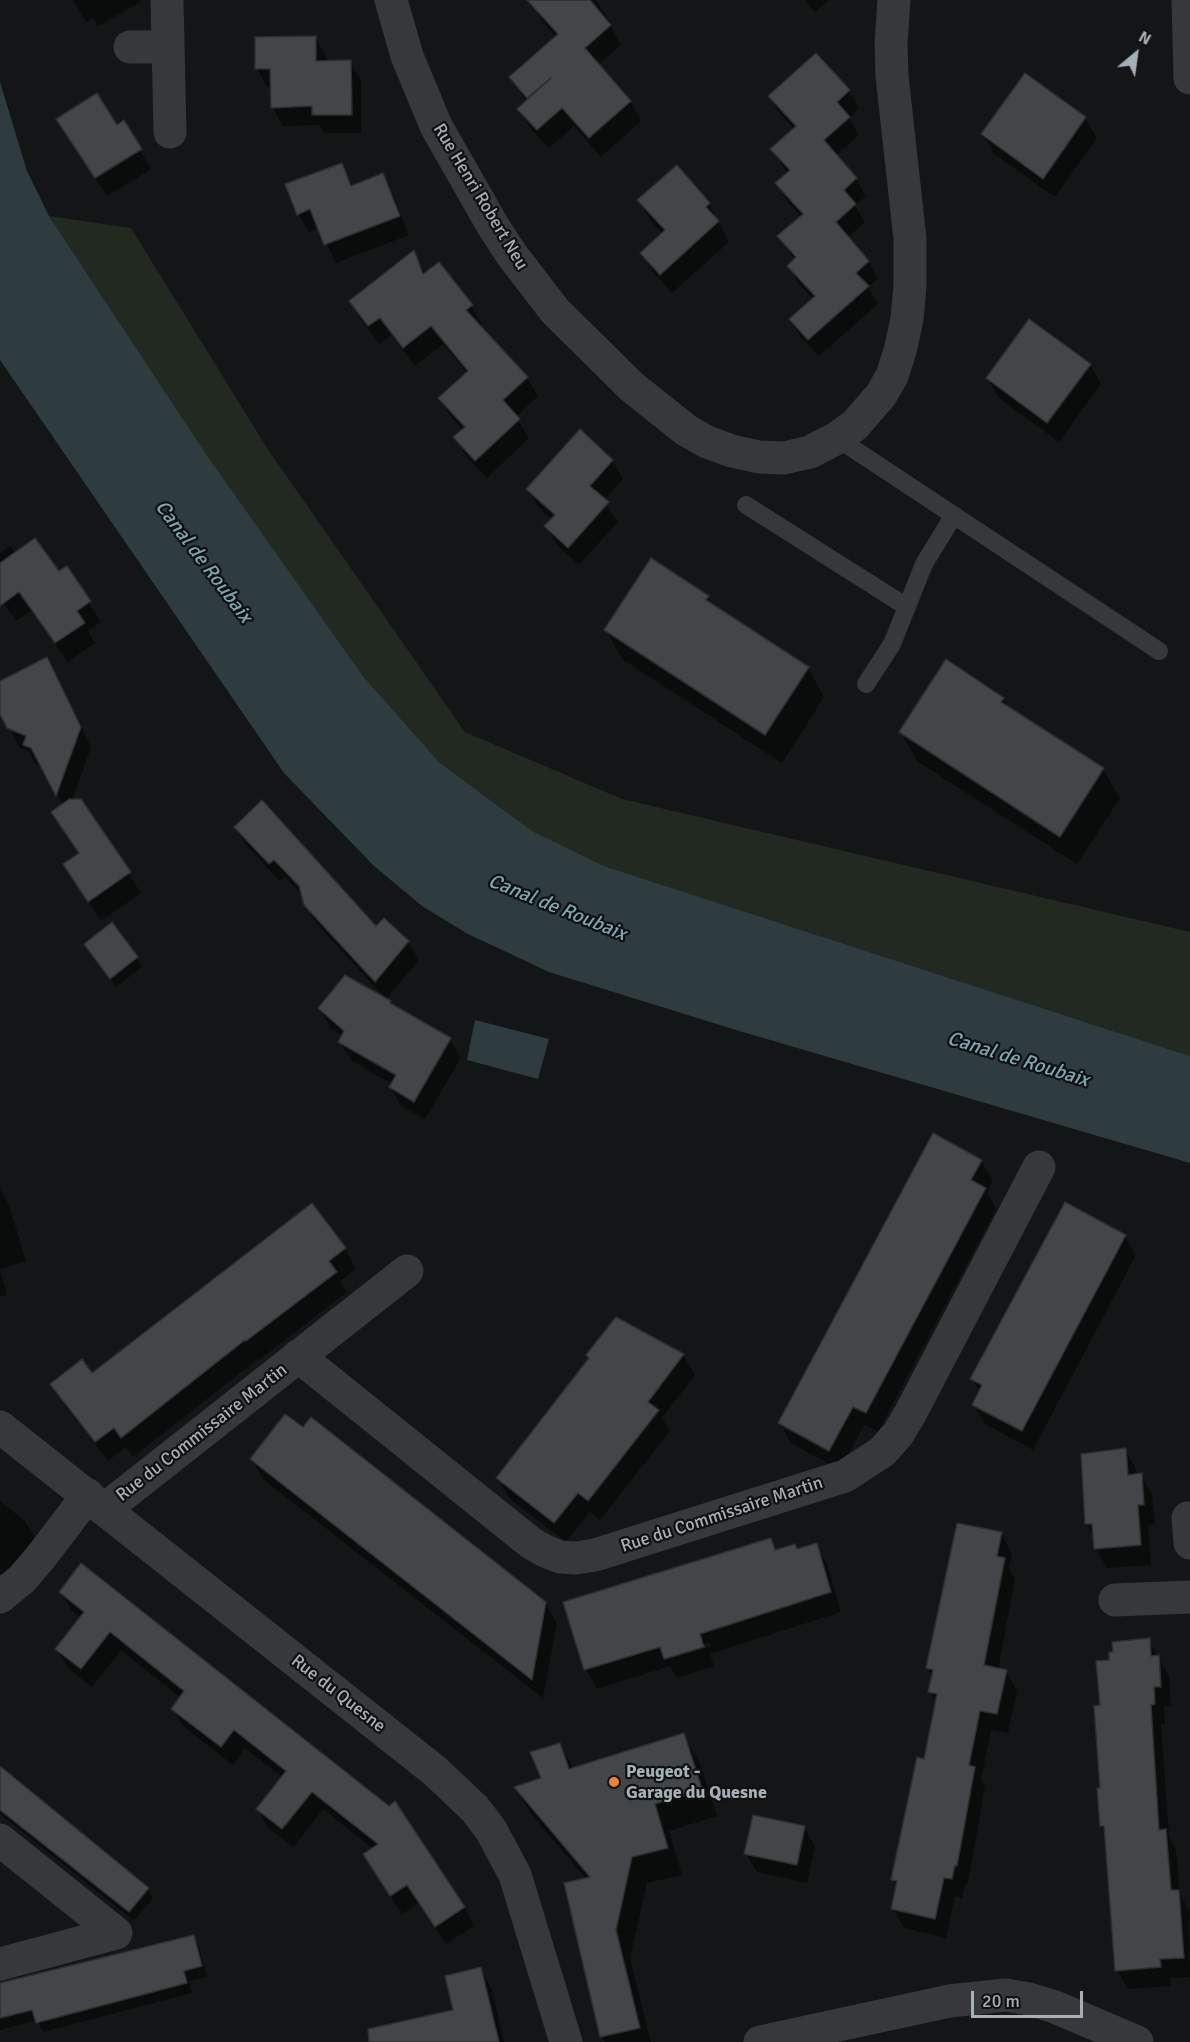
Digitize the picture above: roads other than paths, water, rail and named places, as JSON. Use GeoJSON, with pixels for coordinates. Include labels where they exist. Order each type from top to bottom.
{"type":"FeatureCollection","features":[{"type":"Feature","properties":{"kind":"street"},"geometry":{"type":"LineString","coordinates":[[167,0],[170,132]]}},
{"type":"Feature","properties":{"kind":"street","name":"Rue Henri Robert Neu"},"geometry":{"type":"LineString","coordinates":[[391,0],[420,91],[460,170],[512,255],[555,311],[579,337],[663,413],[686,430],[707,442],[759,457],[784,458],[810,452],[837,438],[855,425],[881,395],[892,375],[900,351],[907,320],[910,239],[892,76],[891,44],[894,0]]}},
{"type":"Feature","properties":{"kind":"street"},"geometry":{"type":"LineString","coordinates":[[1188,0],[1190,78]]}},
{"type":"Feature","properties":{"kind":"street"},"geometry":{"type":"LineString","coordinates":[[130,47],[168,47]]}},
{"type":"Feature","properties":{"kind":"street","name":"Rue du Commissaire Martin"},"geometry":{"type":"LineString","coordinates":[[298,1356],[531,1543],[560,1557],[576,1558],[595,1555],[845,1476],[882,1452],[898,1434],[910,1414],[1039,1167]]}},
{"type":"Feature","properties":{"kind":"street","name":"Rue du Commissaire Martin"},"geometry":{"type":"LineString","coordinates":[[0,1597],[22,1579],[97,1502],[298,1356],[407,1271]]}},
{"type":"Feature","properties":{"kind":"street","name":"Rue du Quesne"},"geometry":{"type":"LineString","coordinates":[[0,1427],[435,1771],[475,1809],[491,1830],[515,1875],[566,2042]]}},
{"type":"Feature","properties":{"kind":"street"},"geometry":{"type":"LineString","coordinates":[[1115,1600],[1190,1597]]}},
{"type":"Feature","properties":{"kind":"street"},"geometry":{"type":"LineString","coordinates":[[0,1840],[116,1933],[0,1964]]}},
{"type":"Feature","properties":{"kind":"street"},"geometry":{"type":"LineString","coordinates":[[760,2042],[949,2001],[1005,1995],[1055,2007],[1137,2042]]}},
{"type":"Feature","properties":{"kind":"lane"},"geometry":{"type":"LineString","coordinates":[[837,438],[1159,651]]}},
{"type":"Feature","properties":{"kind":"lane"},"geometry":{"type":"LineString","coordinates":[[746,505],[907,607]]}},
{"type":"Feature","properties":{"kind":"lane"},"geometry":{"type":"LineString","coordinates":[[866,684],[892,644],[924,564],[954,516]]}},
{"type":"Feature","properties":{"kind":"water","name":"Canal de Roubaix"},"geometry":{"type":"Polygon","coordinates":[[[0,82],[27,171],[49,216],[206,454],[363,676],[439,762],[532,831],[604,866],[1190,1056],[1190,1163],[736,1030],[549,972],[468,934],[422,906],[374,866],[284,773],[0,360],[0,82]]]}},
{"type":"Feature","properties":{"kind":"water"},"geometry":{"type":"Polygon","coordinates":[[[475,1020],[549,1039],[538,1079],[467,1060],[475,1020]]]}},
{"type":"Feature","properties":{"kind":"place","name":"Peugeot - Garage du Quesne"},"geometry":{"type":"Point","coordinates":[614,1782]}}]}
